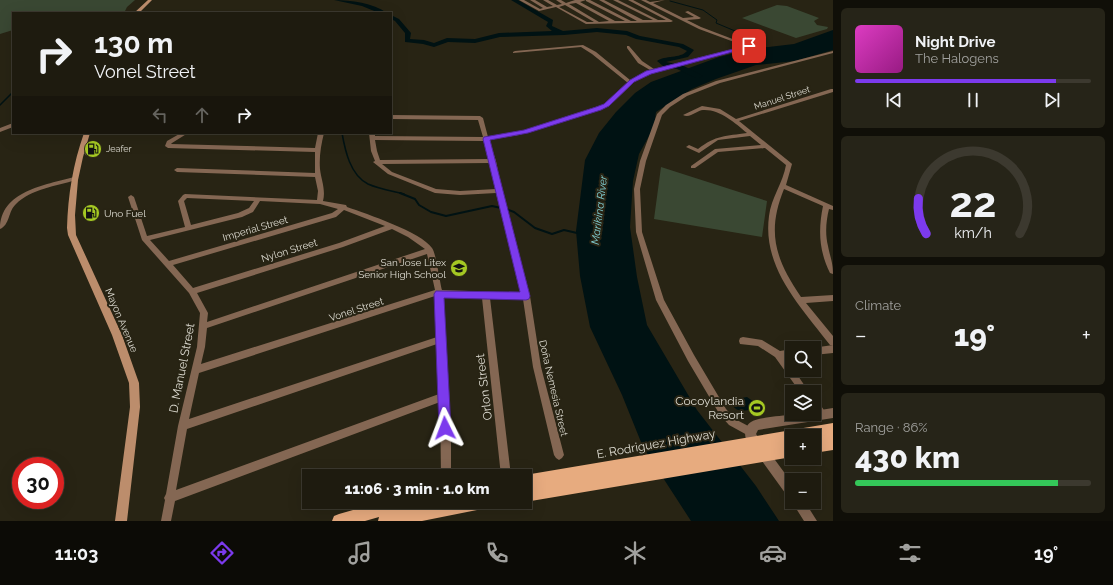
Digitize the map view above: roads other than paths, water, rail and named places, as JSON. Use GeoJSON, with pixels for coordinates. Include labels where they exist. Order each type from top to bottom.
{"type":"FeatureCollection","features":[{"type":"Feature","properties":{"kind":"main road"},"geometry":{"type":"LineString","coordinates":[[137,12],[150,0]]}},
{"type":"Feature","properties":{"kind":"main road","name":"Mayon Avenue"},"geometry":{"type":"LineString","coordinates":[[87,134],[74,179],[71,207],[72,235],[117,334],[134,383],[135,407],[122,521]]}},
{"type":"Feature","properties":{"kind":"main road","name":"E. Rodriguez Highway"},"geometry":{"type":"LineString","coordinates":[[532,493],[559,483],[785,438]]}},
{"type":"Feature","properties":{"kind":"main road"},"geometry":{"type":"LineString","coordinates":[[821,445],[831,443]]}},
{"type":"Feature","properties":{"kind":"main road","name":"E. Rodriguez Highway"},"geometry":{"type":"LineString","coordinates":[[532,482],[559,483],[785,451]]}},
{"type":"Feature","properties":{"kind":"main road"},"geometry":{"type":"LineString","coordinates":[[339,521],[403,509]]}},
{"type":"Feature","properties":{"kind":"main road"},"geometry":{"type":"LineString","coordinates":[[385,521],[410,509]]}},
{"type":"Feature","properties":{"kind":"street"},"geometry":{"type":"LineString","coordinates":[[521,0],[539,10],[584,0]]}},
{"type":"Feature","properties":{"kind":"street"},"geometry":{"type":"LineString","coordinates":[[532,0],[547,9]]}},
{"type":"Feature","properties":{"kind":"street"},"geometry":{"type":"LineString","coordinates":[[544,0],[586,23],[601,24],[658,22],[671,20],[630,0]]}},
{"type":"Feature","properties":{"kind":"street"},"geometry":{"type":"LineString","coordinates":[[558,0],[601,24]]}},
{"type":"Feature","properties":{"kind":"street"},"geometry":{"type":"LineString","coordinates":[[587,0],[630,22]]}},
{"type":"Feature","properties":{"kind":"street"},"geometry":{"type":"LineString","coordinates":[[601,0],[644,22]]}},
{"type":"Feature","properties":{"kind":"street"},"geometry":{"type":"LineString","coordinates":[[615,0],[658,22]]}},
{"type":"Feature","properties":{"kind":"street"},"geometry":{"type":"LineString","coordinates":[[498,192],[460,193],[430,189],[390,173],[384,170],[376,162],[372,149],[372,135],[486,139],[525,132],[606,105],[630,82],[642,75],[676,64],[749,46],[674,16],[643,0]]}},
{"type":"Feature","properties":{"kind":"street"},"geometry":{"type":"LineString","coordinates":[[650,3],[660,0]]}},
{"type":"Feature","properties":{"kind":"street"},"geometry":{"type":"LineString","coordinates":[[575,1],[616,23]]}},
{"type":"Feature","properties":{"kind":"street"},"geometry":{"type":"LineString","coordinates":[[606,10],[636,3]]}},
{"type":"Feature","properties":{"kind":"street"},"geometry":{"type":"LineString","coordinates":[[674,16],[688,12],[700,18],[681,19]]}},
{"type":"Feature","properties":{"kind":"street"},"geometry":{"type":"LineString","coordinates":[[515,52],[582,46],[594,52],[630,82]]}},
{"type":"Feature","properties":{"kind":"street"},"geometry":{"type":"LineString","coordinates":[[628,47],[640,62],[654,71]]}},
{"type":"Feature","properties":{"kind":"street"},"geometry":{"type":"LineString","coordinates":[[785,483],[749,432],[732,422],[723,412],[691,358],[660,300],[639,232],[637,189],[643,161],[660,114],[668,106],[685,95],[718,82],[833,52]]}},
{"type":"Feature","properties":{"kind":"street","name":"Manuel Street"},"geometry":{"type":"LineString","coordinates":[[735,121],[833,90]]}},
{"type":"Feature","properties":{"kind":"street"},"geometry":{"type":"LineString","coordinates":[[686,115],[702,108],[718,110],[735,121],[789,164],[784,186],[773,211],[770,229],[773,246],[785,280],[833,342]]}},
{"type":"Feature","properties":{"kind":"street","name":"Doña Nemesia Street"},"geometry":{"type":"LineString","coordinates":[[392,117],[478,117],[493,162],[498,192],[526,296],[536,367],[559,455]]}},
{"type":"Feature","properties":{"kind":"street"},"geometry":{"type":"LineString","coordinates":[[0,130],[12,125]]}},
{"type":"Feature","properties":{"kind":"street"},"geometry":{"type":"LineString","coordinates":[[183,134],[169,142],[168,146],[318,150]]}},
{"type":"Feature","properties":{"kind":"street"},"geometry":{"type":"LineString","coordinates":[[320,202],[322,189],[318,175],[318,150],[321,134]]}},
{"type":"Feature","properties":{"kind":"street"},"geometry":{"type":"LineString","coordinates":[[689,147],[699,151],[717,139],[751,134]]}},
{"type":"Feature","properties":{"kind":"street"},"geometry":{"type":"LineString","coordinates":[[693,167],[717,150],[767,146]]}},
{"type":"Feature","properties":{"kind":"street"},"geometry":{"type":"LineString","coordinates":[[376,162],[493,162]]}},
{"type":"Feature","properties":{"kind":"street"},"geometry":{"type":"LineString","coordinates":[[177,170],[318,175]]}},
{"type":"Feature","properties":{"kind":"street"},"geometry":{"type":"LineString","coordinates":[[0,227],[11,205],[17,199],[74,179]]}},
{"type":"Feature","properties":{"kind":"street"},"geometry":{"type":"LineString","coordinates":[[784,186],[833,208]]}},
{"type":"Feature","properties":{"kind":"street"},"geometry":{"type":"LineString","coordinates":[[189,228],[181,201],[185,197],[332,203],[391,227],[416,239],[430,250],[439,294],[446,469]]}},
{"type":"Feature","properties":{"kind":"street","name":"D. Manuel Street"},"geometry":{"type":"LineString","coordinates":[[131,198],[144,238],[192,291],[204,313],[204,326],[196,370],[183,426],[166,521]]}},
{"type":"Feature","properties":{"kind":"street"},"geometry":{"type":"LineString","coordinates":[[146,239],[247,212],[258,200]]}},
{"type":"Feature","properties":{"kind":"street"},"geometry":{"type":"LineString","coordinates":[[826,205],[822,227],[823,245],[833,271]]}},
{"type":"Feature","properties":{"kind":"street","name":"Imperial Street"},"geometry":{"type":"LineString","coordinates":[[168,264],[334,215],[344,207]]}},
{"type":"Feature","properties":{"kind":"street","name":"Nylon Street"},"geometry":{"type":"LineString","coordinates":[[192,291],[341,245],[391,227]]}},
{"type":"Feature","properties":{"kind":"street"},"geometry":{"type":"LineString","coordinates":[[204,326],[430,250]]}},
{"type":"Feature","properties":{"kind":"street","name":"Vonel Street"},"geometry":{"type":"LineString","coordinates":[[196,370],[435,293],[486,296],[526,296]]}},
{"type":"Feature","properties":{"kind":"street","name":"Orlon Street"},"geometry":{"type":"LineString","coordinates":[[486,296],[505,469]]}},
{"type":"Feature","properties":{"kind":"street"},"geometry":{"type":"LineString","coordinates":[[800,300],[833,298]]}},
{"type":"Feature","properties":{"kind":"street"},"geometry":{"type":"LineString","coordinates":[[183,426],[442,339]]}},
{"type":"Feature","properties":{"kind":"street"},"geometry":{"type":"LineString","coordinates":[[743,341],[759,343],[779,355],[800,385]]}},
{"type":"Feature","properties":{"kind":"street"},"geometry":{"type":"LineString","coordinates":[[821,350],[833,348]]}},
{"type":"Feature","properties":{"kind":"street"},"geometry":{"type":"LineString","coordinates":[[779,355],[785,354]]}},
{"type":"Feature","properties":{"kind":"street"},"geometry":{"type":"LineString","coordinates":[[169,498],[443,397]]}},
{"type":"Feature","properties":{"kind":"street"},"geometry":{"type":"LineString","coordinates":[[749,432],[755,425],[833,413]]}},
{"type":"Feature","properties":{"kind":"street"},"geometry":{"type":"LineString","coordinates":[[803,509],[811,521]]}},
{"type":"Feature","properties":{"kind":"water","name":"Marikina River"},"geometry":{"type":"Polygon","coordinates":[[[833,30],[833,50],[795,61],[756,65],[716,79],[692,89],[656,112],[654,127],[639,154],[633,181],[630,227],[637,277],[647,325],[697,410],[756,486],[779,521],[691,521],[643,447],[622,395],[590,327],[580,276],[576,231],[585,160],[599,133],[616,112],[635,93],[651,82],[719,57],[751,49],[794,44],[833,30]]]}},
{"type":"Feature","properties":{"kind":"water"},"geometry":{"type":"Polygon","coordinates":[[[747,397],[754,402],[752,409],[741,411],[736,409],[732,404],[731,400],[747,397]]]}},
{"type":"Feature","properties":{"kind":"waterway"},"geometry":{"type":"LineString","coordinates":[[337,0],[363,5],[381,12]]}},
{"type":"Feature","properties":{"kind":"waterway"},"geometry":{"type":"LineString","coordinates":[[514,0],[551,21],[549,26],[560,32]]}},
{"type":"Feature","properties":{"kind":"waterway"},"geometry":{"type":"LineString","coordinates":[[670,1],[703,10],[717,20],[716,23],[747,36],[752,41],[764,45],[768,49]]}},
{"type":"Feature","properties":{"kind":"waterway"},"geometry":{"type":"LineString","coordinates":[[392,18],[397,20],[408,33],[407,41],[424,42],[434,45],[447,40],[475,41],[488,39],[499,35],[564,33],[597,30],[627,33],[638,38],[681,45],[691,50],[686,56],[660,61],[665,65],[679,67],[699,76]]}},
{"type":"Feature","properties":{"kind":"waterway"},"geometry":{"type":"LineString","coordinates":[[0,105],[12,93]]}},
{"type":"Feature","properties":{"kind":"waterway"},"geometry":{"type":"LineString","coordinates":[[342,134],[349,162],[362,180],[368,184],[404,194]]}},
{"type":"Feature","properties":{"kind":"waterway"},"geometry":{"type":"LineString","coordinates":[[400,193],[415,199],[419,205],[431,212],[446,216],[492,206],[501,208]]}},
{"type":"Feature","properties":{"kind":"waterway"},"geometry":{"type":"LineString","coordinates":[[506,209],[514,212],[535,228],[552,234],[564,230],[577,233]]}},
{"type":"Feature","properties":{"kind":"place","name":"Jeafer"},"geometry":{"type":"Point","coordinates":[93,149]}},
{"type":"Feature","properties":{"kind":"place","name":"Uno Fuel"},"geometry":{"type":"Point","coordinates":[91,213]}},
{"type":"Feature","properties":{"kind":"place","name":"San Jose Litex Senior High School"},"geometry":{"type":"Point","coordinates":[459,268]}},
{"type":"Feature","properties":{"kind":"place","name":"Cocoylandia Resort"},"geometry":{"type":"Point","coordinates":[757,408]}}]}
